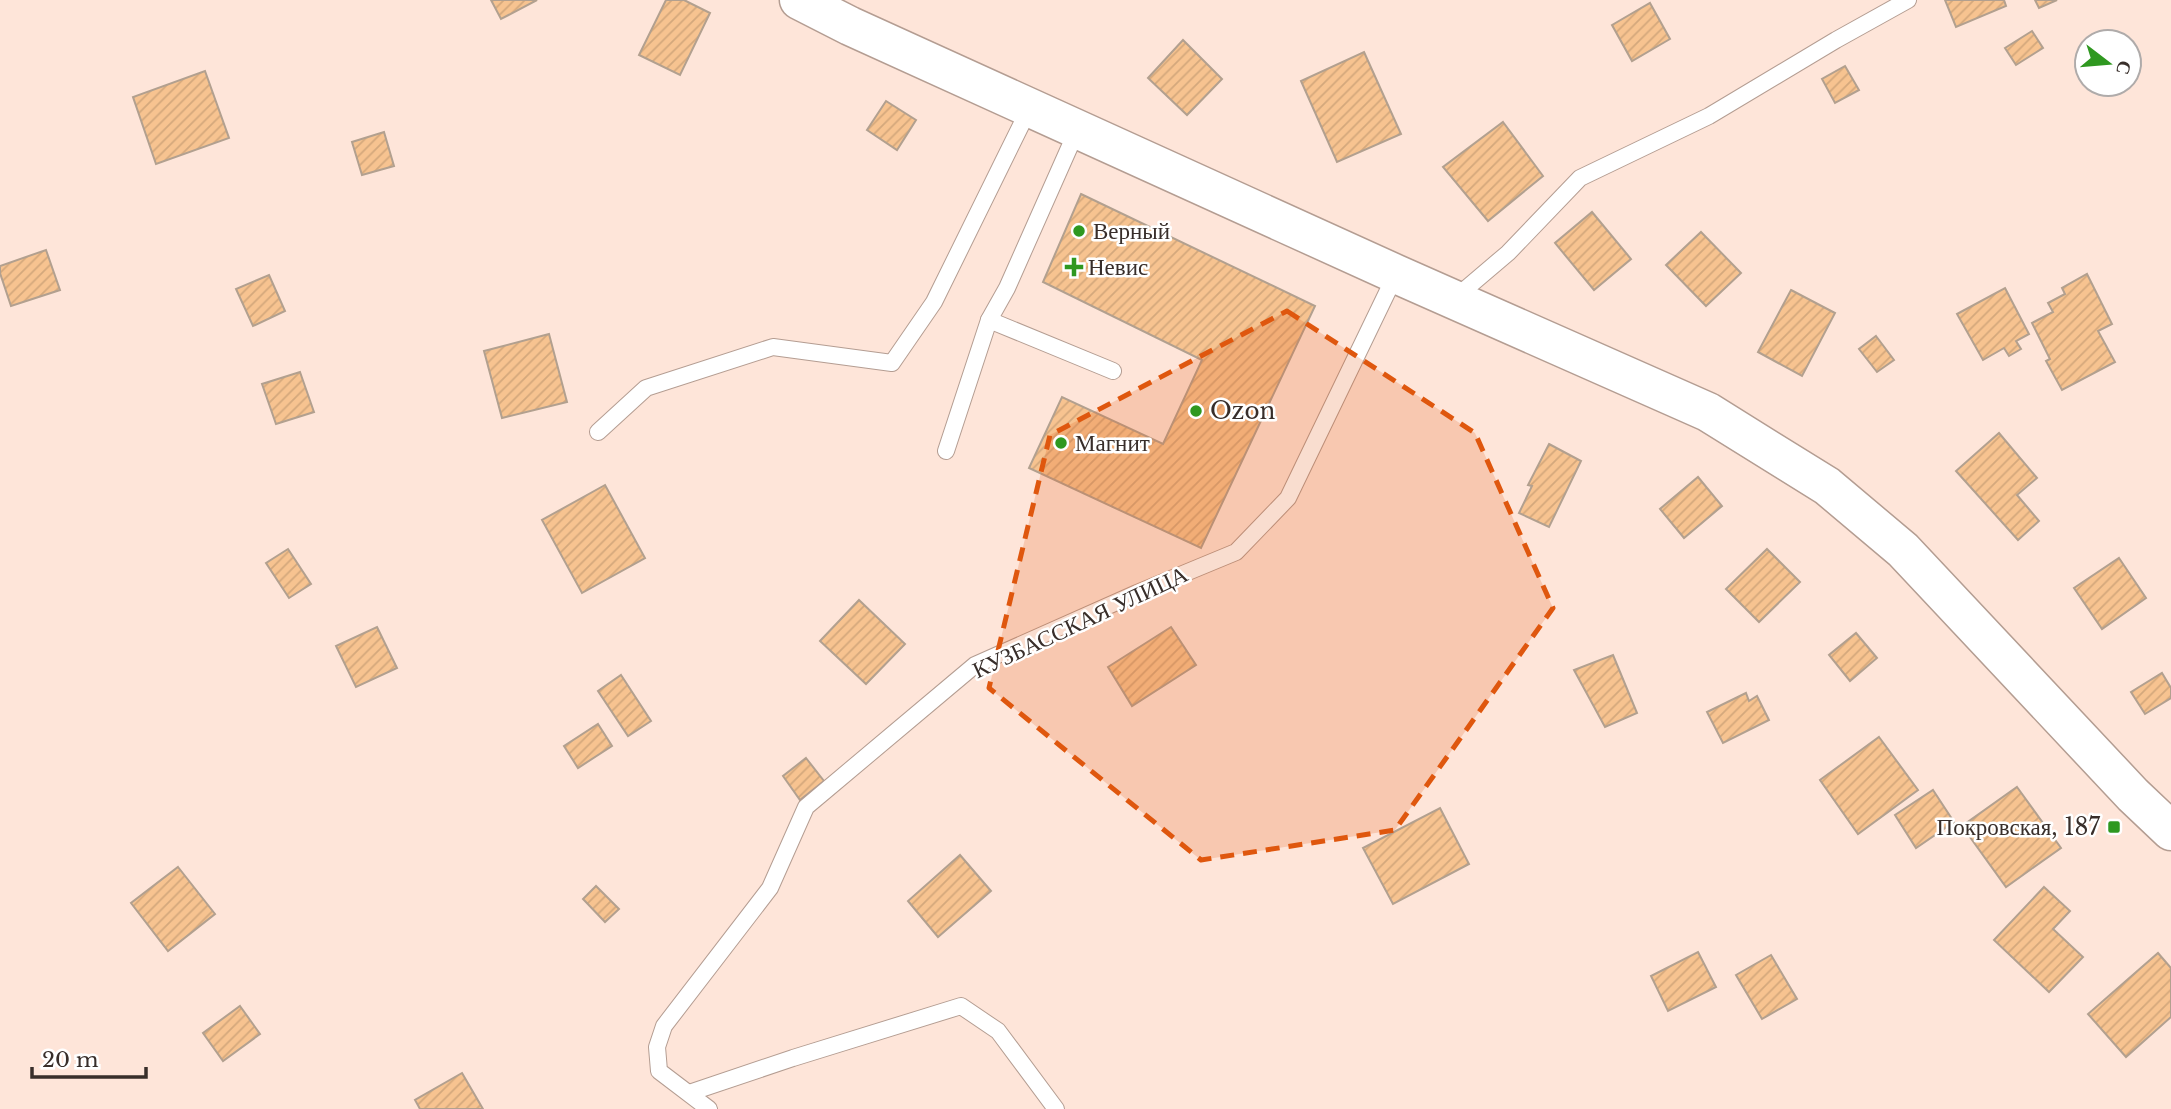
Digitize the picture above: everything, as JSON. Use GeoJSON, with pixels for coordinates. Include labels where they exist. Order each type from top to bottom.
{"type":"FeatureCollection","features":[{"type":"Feature","properties":{"kind":"main road"},"geometry":{"type":"LineString","coordinates":[[799,0],[850,26],[1396,274],[1708,412],[1827,486],[1903,550],[2133,795],[2171,831]]}},
{"type":"Feature","properties":{"kind":"lane"},"geometry":{"type":"LineString","coordinates":[[1454,299],[1508,253],[1580,178],[1709,116],[1908,0]]}},
{"type":"Feature","properties":{"kind":"lane"},"geometry":{"type":"LineString","coordinates":[[598,432],[646,388],[773,347],[892,363],[934,302],[1030,107]]}},
{"type":"Feature","properties":{"kind":"lane"},"geometry":{"type":"LineString","coordinates":[[946,451],[989,320],[1007,288],[1078,128]]}},
{"type":"Feature","properties":{"kind":"lane","name":"КУЗБАССКАЯ УЛИЦА"},"geometry":{"type":"LineString","coordinates":[[709,1109],[659,1071],[657,1048],[664,1026],[770,888],[806,807],[975,666],[1236,552],[1288,498],[1396,274]]}},
{"type":"Feature","properties":{"kind":"lane"},"geometry":{"type":"LineString","coordinates":[[989,320],[1113,371]]}},
{"type":"Feature","properties":{"kind":"lane"},"geometry":{"type":"LineString","coordinates":[[689,1093],[961,1006],[998,1031],[1056,1109]]}},
{"type":"Feature","properties":{"kind":"highlighted area"},"geometry":{"type":"Polygon","coordinates":[[[1287,311],[1475,433],[1553,608],[1395,830],[1201,860],[989,688],[1050,435],[1287,311]]]}},
{"type":"Feature","properties":{"kind":"building"},"geometry":{"type":"Polygon","coordinates":[[[491,0],[537,0],[501,19],[491,0]]]}},
{"type":"Feature","properties":{"kind":"building"},"geometry":{"type":"Polygon","coordinates":[[[666,0],[684,0],[710,13],[680,75],[639,55],[666,0]]]}},
{"type":"Feature","properties":{"kind":"building"},"geometry":{"type":"Polygon","coordinates":[[[1945,0],[2004,0],[2006,6],[1956,27],[1945,0]]]}},
{"type":"Feature","properties":{"kind":"building"},"geometry":{"type":"Polygon","coordinates":[[[2035,0],[2057,0],[2039,8],[2035,0]]]}},
{"type":"Feature","properties":{"kind":"building"},"geometry":{"type":"Polygon","coordinates":[[[1650,3],[1670,39],[1632,61],[1612,25],[1650,3]]]}},
{"type":"Feature","properties":{"kind":"building"},"geometry":{"type":"Polygon","coordinates":[[[2032,31],[2043,48],[2016,65],[2005,48],[2032,31]]]}},
{"type":"Feature","properties":{"kind":"building"},"geometry":{"type":"Polygon","coordinates":[[[1183,40],[1222,79],[1187,115],[1148,78],[1183,40]]]}},
{"type":"Feature","properties":{"kind":"building"},"geometry":{"type":"Polygon","coordinates":[[[1364,52],[1401,134],[1337,162],[1301,81],[1364,52]]]}},
{"type":"Feature","properties":{"kind":"building"},"geometry":{"type":"Polygon","coordinates":[[[1845,66],[1859,90],[1835,103],[1822,79],[1845,66]]]}},
{"type":"Feature","properties":{"kind":"building"},"geometry":{"type":"Polygon","coordinates":[[[205,71],[229,138],[156,164],[133,97],[205,71]]]}},
{"type":"Feature","properties":{"kind":"building"},"geometry":{"type":"Polygon","coordinates":[[[886,101],[916,120],[897,150],[867,130],[886,101]]]}},
{"type":"Feature","properties":{"kind":"building"},"geometry":{"type":"Polygon","coordinates":[[[1503,122],[1543,176],[1488,221],[1443,167],[1503,122]]]}},
{"type":"Feature","properties":{"kind":"building"},"geometry":{"type":"Polygon","coordinates":[[[384,132],[394,166],[362,175],[352,142],[384,132]]]}},
{"type":"Feature","properties":{"kind":"building"},"geometry":{"type":"Polygon","coordinates":[[[1081,194],[1315,306],[1201,548],[1029,468],[1062,397],[1163,444],[1202,360],[1043,282],[1081,194]]]}},
{"type":"Feature","properties":{"kind":"building"},"geometry":{"type":"Polygon","coordinates":[[[1592,212],[1631,259],[1594,290],[1555,243],[1592,212]]]}},
{"type":"Feature","properties":{"kind":"building"},"geometry":{"type":"Polygon","coordinates":[[[1701,232],[1741,273],[1706,306],[1666,265],[1701,232]]]}},
{"type":"Feature","properties":{"kind":"building"},"geometry":{"type":"Polygon","coordinates":[[[46,250],[60,290],[11,306],[0,266],[46,250]]]}},
{"type":"Feature","properties":{"kind":"building"},"geometry":{"type":"Polygon","coordinates":[[[2087,274],[2112,324],[2098,331],[2115,362],[2062,390],[2046,361],[2050,359],[2032,323],[2053,312],[2048,303],[2065,294],[2062,288],[2087,274]]]}},
{"type":"Feature","properties":{"kind":"building"},"geometry":{"type":"Polygon","coordinates":[[[269,275],[285,311],[253,326],[236,289],[269,275]]]}},
{"type":"Feature","properties":{"kind":"building"},"geometry":{"type":"Polygon","coordinates":[[[2005,288],[2029,334],[2016,341],[2021,349],[2009,356],[2004,348],[1983,360],[1957,314],[2005,288]]]}},
{"type":"Feature","properties":{"kind":"building"},"geometry":{"type":"Polygon","coordinates":[[[1791,290],[1835,313],[1802,376],[1758,352],[1791,290]]]}},
{"type":"Feature","properties":{"kind":"building"},"geometry":{"type":"Polygon","coordinates":[[[549,334],[567,402],[502,418],[484,351],[549,334]]]}},
{"type":"Feature","properties":{"kind":"building"},"geometry":{"type":"Polygon","coordinates":[[[1876,336],[1894,360],[1877,372],[1859,349],[1876,336]]]}},
{"type":"Feature","properties":{"kind":"building"},"geometry":{"type":"Polygon","coordinates":[[[300,372],[314,412],[276,424],[262,384],[300,372]]]}},
{"type":"Feature","properties":{"kind":"building"},"geometry":{"type":"Polygon","coordinates":[[[1999,433],[2037,478],[2017,495],[2039,521],[2018,540],[1956,471],[1999,433]]]}},
{"type":"Feature","properties":{"kind":"building"},"geometry":{"type":"Polygon","coordinates":[[[1549,444],[1581,461],[1549,527],[1519,513],[1532,486],[1528,485],[1549,444]]]}},
{"type":"Feature","properties":{"kind":"building"},"geometry":{"type":"Polygon","coordinates":[[[1698,477],[1722,506],[1684,538],[1660,509],[1698,477]]]}},
{"type":"Feature","properties":{"kind":"building"},"geometry":{"type":"Polygon","coordinates":[[[605,485],[645,558],[582,593],[542,520],[605,485]]]}},
{"type":"Feature","properties":{"kind":"building"},"geometry":{"type":"Polygon","coordinates":[[[288,549],[311,584],[289,598],[266,563],[288,549]]]}},
{"type":"Feature","properties":{"kind":"building"},"geometry":{"type":"Polygon","coordinates":[[[1767,549],[1800,582],[1759,622],[1726,589],[1767,549]]]}},
{"type":"Feature","properties":{"kind":"building"},"geometry":{"type":"Polygon","coordinates":[[[2119,558],[2146,598],[2102,629],[2074,588],[2119,558]]]}},
{"type":"Feature","properties":{"kind":"building"},"geometry":{"type":"Polygon","coordinates":[[[859,600],[905,644],[866,684],[820,641],[859,600]]]}},
{"type":"Feature","properties":{"kind":"building"},"geometry":{"type":"Polygon","coordinates":[[[377,627],[397,668],[356,687],[336,646],[377,627]]]}},
{"type":"Feature","properties":{"kind":"building"},"geometry":{"type":"Polygon","coordinates":[[[1171,627],[1196,665],[1132,706],[1108,667],[1171,627]]]}},
{"type":"Feature","properties":{"kind":"building"},"geometry":{"type":"Polygon","coordinates":[[[1856,633],[1877,658],[1850,681],[1829,655],[1856,633]]]}},
{"type":"Feature","properties":{"kind":"building"},"geometry":{"type":"Polygon","coordinates":[[[1613,655],[1637,713],[1605,727],[1574,670],[1613,655]]]}},
{"type":"Feature","properties":{"kind":"building"},"geometry":{"type":"Polygon","coordinates":[[[2162,673],[2171,688],[2171,698],[2145,714],[2131,692],[2162,673]]]}},
{"type":"Feature","properties":{"kind":"building"},"geometry":{"type":"Polygon","coordinates":[[[621,675],[651,721],[628,736],[598,691],[621,675]]]}},
{"type":"Feature","properties":{"kind":"building"},"geometry":{"type":"Polygon","coordinates":[[[1746,693],[1749,701],[1757,696],[1769,720],[1723,743],[1707,712],[1746,693]]]}},
{"type":"Feature","properties":{"kind":"building"},"geometry":{"type":"Polygon","coordinates":[[[598,724],[612,746],[578,768],[564,746],[598,724]]]}},
{"type":"Feature","properties":{"kind":"building"},"geometry":{"type":"Polygon","coordinates":[[[1879,737],[1918,790],[1858,834],[1820,780],[1879,737]]]}},
{"type":"Feature","properties":{"kind":"building"},"geometry":{"type":"Polygon","coordinates":[[[806,758],[824,781],[800,800],[783,776],[806,758]]]}},
{"type":"Feature","properties":{"kind":"building"},"geometry":{"type":"Polygon","coordinates":[[[2017,787],[2061,848],[2006,887],[1962,826],[2017,787]]]}},
{"type":"Feature","properties":{"kind":"building"},"geometry":{"type":"Polygon","coordinates":[[[1933,790],[1954,822],[1916,848],[1895,815],[1933,790]]]}},
{"type":"Feature","properties":{"kind":"building"},"geometry":{"type":"Polygon","coordinates":[[[1440,808],[1469,864],[1393,904],[1363,848],[1440,808]]]}},
{"type":"Feature","properties":{"kind":"building"},"geometry":{"type":"Polygon","coordinates":[[[960,855],[991,891],[938,937],[908,901],[960,855]]]}},
{"type":"Feature","properties":{"kind":"building"},"geometry":{"type":"Polygon","coordinates":[[[178,867],[215,914],[168,951],[131,903],[178,867]]]}},
{"type":"Feature","properties":{"kind":"building"},"geometry":{"type":"Polygon","coordinates":[[[596,886],[619,909],[605,922],[583,899],[596,886]]]}},
{"type":"Feature","properties":{"kind":"building"},"geometry":{"type":"Polygon","coordinates":[[[2044,887],[2070,911],[2053,929],[2083,957],[2049,992],[1994,940],[2044,887]]]}},
{"type":"Feature","properties":{"kind":"building"},"geometry":{"type":"Polygon","coordinates":[[[1698,952],[1716,987],[1668,1011],[1651,976],[1698,952]]]}},
{"type":"Feature","properties":{"kind":"building"},"geometry":{"type":"Polygon","coordinates":[[[2158,953],[2171,968],[2171,1017],[2126,1057],[2088,1014],[2158,953]]]}},
{"type":"Feature","properties":{"kind":"building"},"geometry":{"type":"Polygon","coordinates":[[[1771,955],[1797,999],[1762,1019],[1736,975],[1771,955]]]}},
{"type":"Feature","properties":{"kind":"building"},"geometry":{"type":"Polygon","coordinates":[[[240,1006],[260,1034],[223,1061],[203,1033],[240,1006]]]}},
{"type":"Feature","properties":{"kind":"building"},"geometry":{"type":"Polygon","coordinates":[[[462,1073],[483,1109],[420,1109],[415,1100],[462,1073]]]}},
{"type":"Feature","properties":{"kind":"place","name":"Верный"},"geometry":{"type":"Point","coordinates":[1079,231]}},
{"type":"Feature","properties":{"kind":"place","name":"Невис"},"geometry":{"type":"Point","coordinates":[1074,267]}},
{"type":"Feature","properties":{"kind":"place","name":"Ozon"},"geometry":{"type":"Point","coordinates":[1196,411]}},
{"type":"Feature","properties":{"kind":"place","name":"Магнит"},"geometry":{"type":"Point","coordinates":[1061,443]}},
{"type":"Feature","properties":{"kind":"place","name":"Покровская, 187"},"geometry":{"type":"Point","coordinates":[2114,827]}}]}
